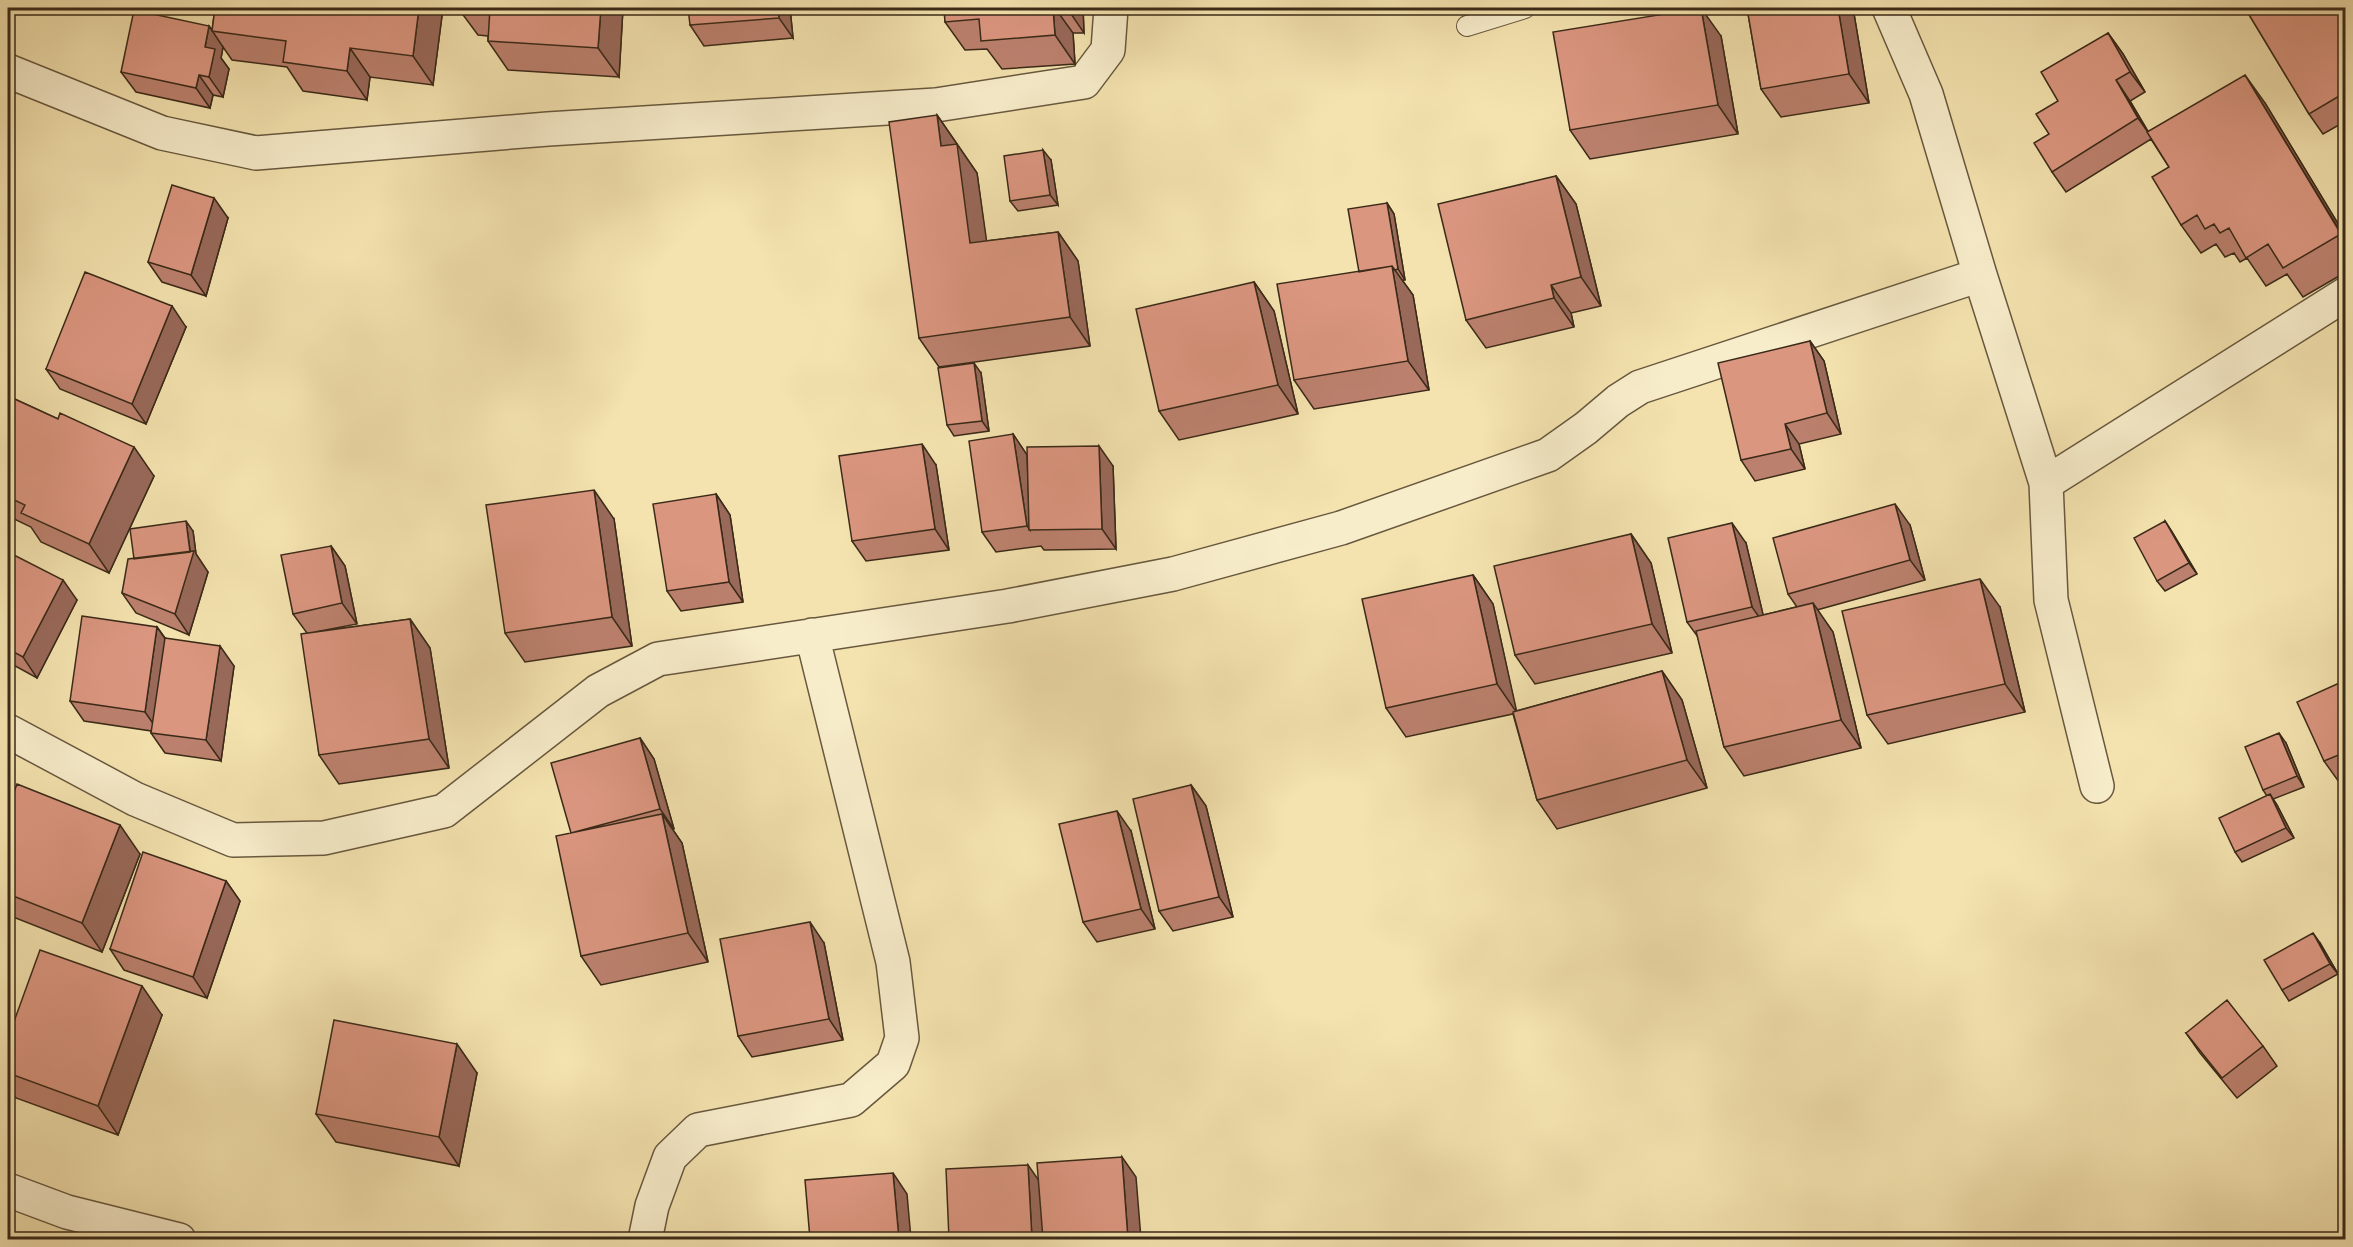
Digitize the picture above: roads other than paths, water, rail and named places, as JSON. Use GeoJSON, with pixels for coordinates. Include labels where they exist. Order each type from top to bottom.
{"type":"FeatureCollection","features":[{"type":"Feature","properties":{"kind":"street"},"geometry":{"type":"LineString","coordinates":[[8,71],[162,133],[256,153],[548,129],[936,105],[1084,82],[1108,50],[1111,8]]}},
{"type":"Feature","properties":{"kind":"street"},"geometry":{"type":"LineString","coordinates":[[1889,8],[1926,94],[2046,483],[2051,600],[2097,786]]}},
{"type":"Feature","properties":{"kind":"street"},"geometry":{"type":"LineString","coordinates":[[8,731],[135,799],[232,840],[324,838],[444,811],[598,690],[658,659],[1008,606],[1173,574],[1341,528],[1548,455],[1586,428],[1618,401],[1640,387],[1980,275]]}},
{"type":"Feature","properties":{"kind":"street"},"geometry":{"type":"LineString","coordinates":[[2046,483],[2346,294]]}},
{"type":"Feature","properties":{"kind":"street"},"geometry":{"type":"LineString","coordinates":[[645,1239],[652,1206],[670,1156],[698,1130],[851,1100],[892,1064],[902,1038],[893,962],[812,635]]}},
{"type":"Feature","properties":{"kind":"street"},"geometry":{"type":"LineString","coordinates":[[8,1190],[67,1212],[179,1239]]}},
{"type":"Feature","properties":{"kind":"lane"},"geometry":{"type":"LineString","coordinates":[[1467,26],[1524,8]]}}]}
